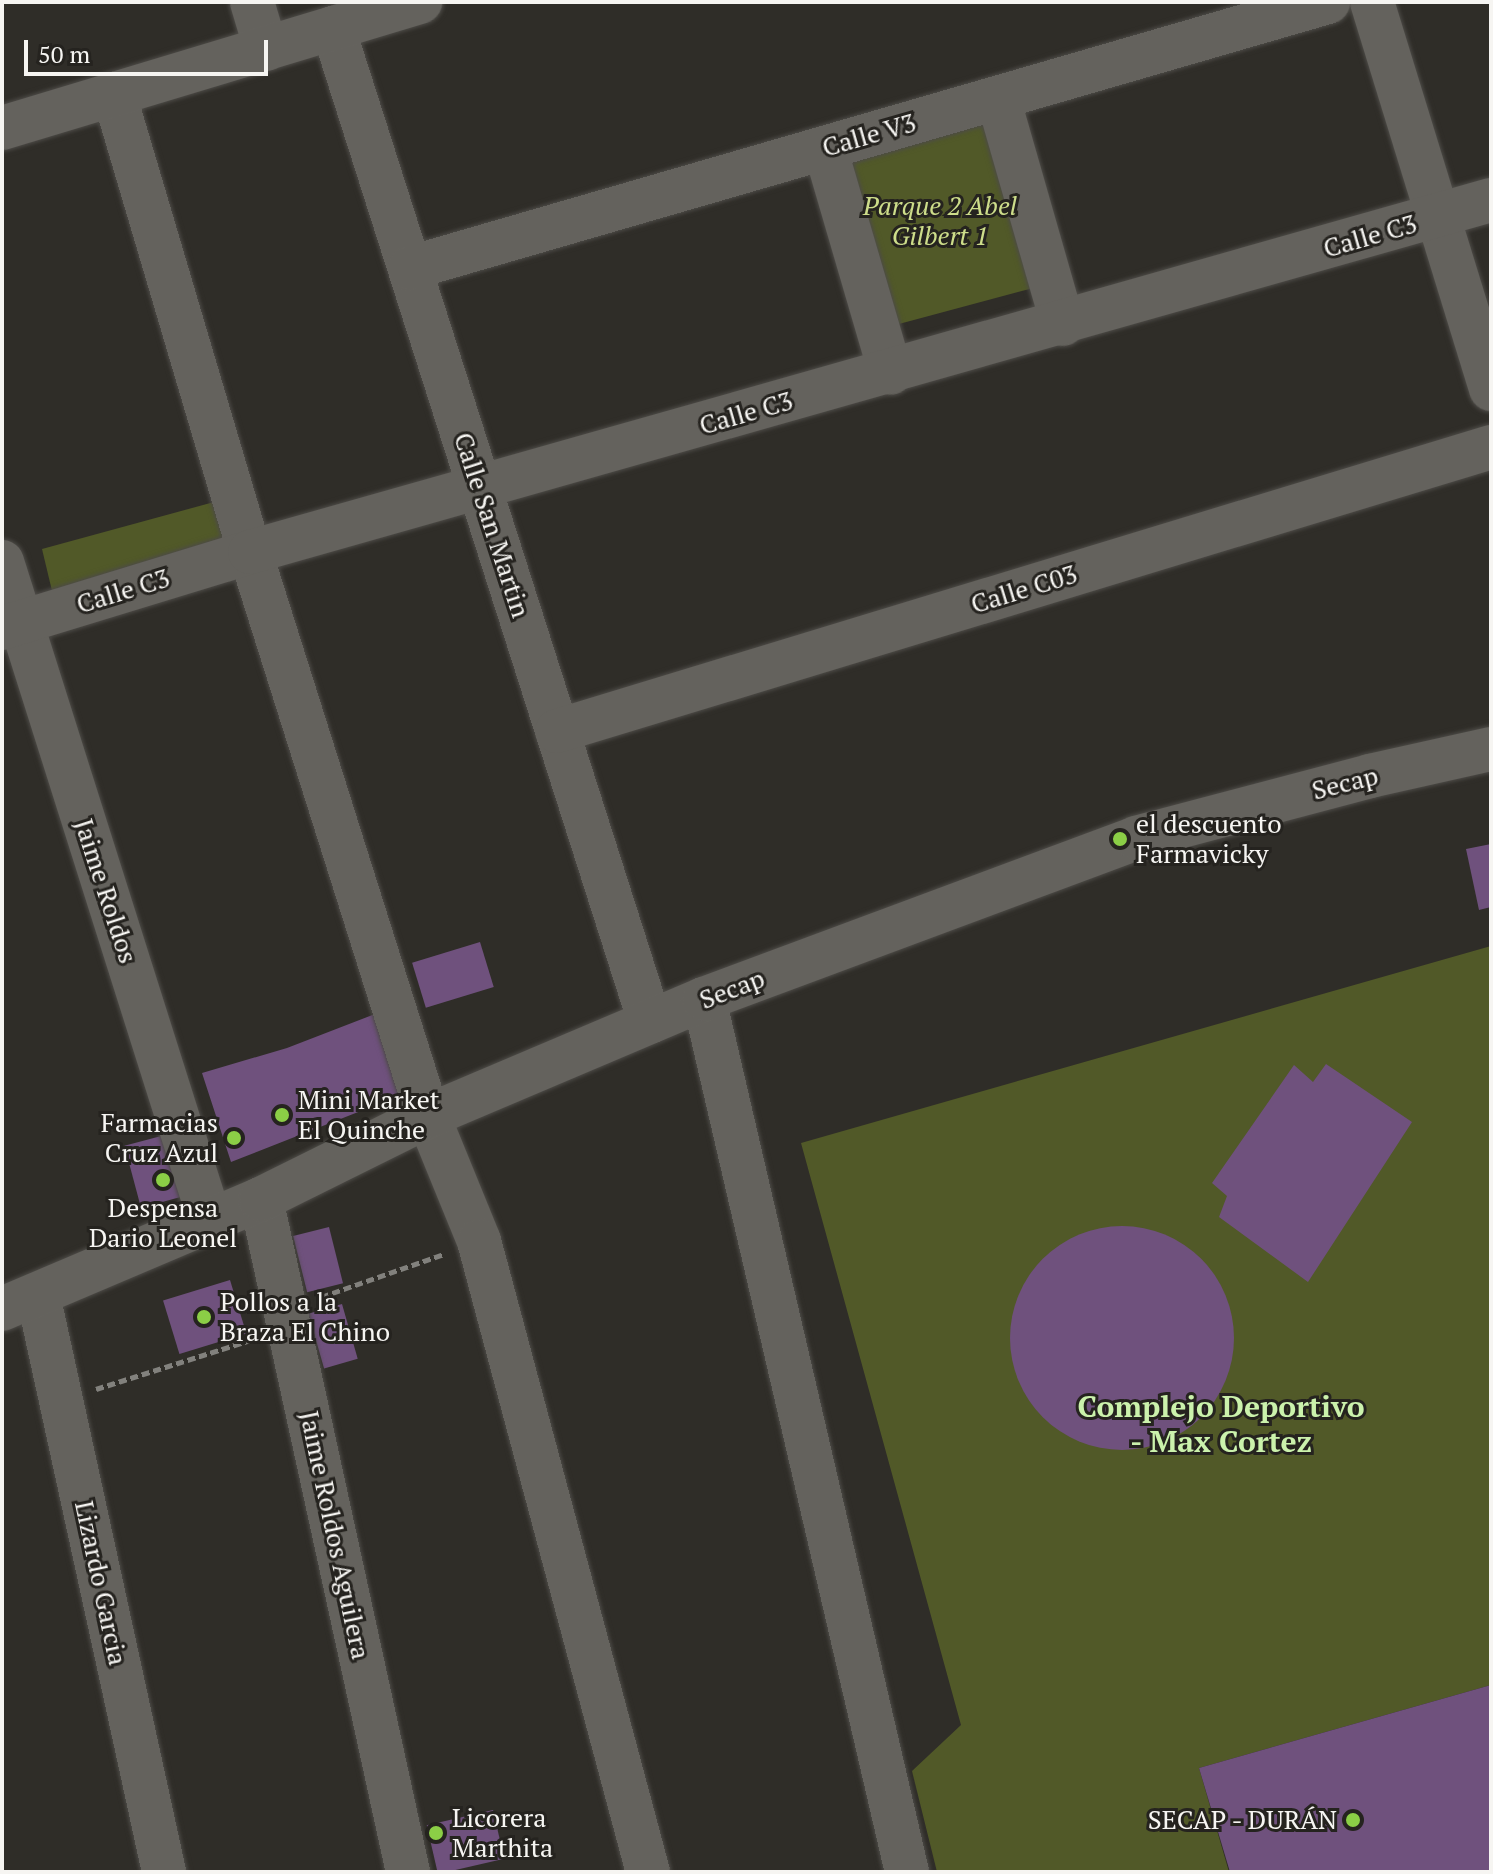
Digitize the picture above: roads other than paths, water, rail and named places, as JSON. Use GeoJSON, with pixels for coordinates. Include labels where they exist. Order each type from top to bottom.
{"type":"FeatureCollection","features":[{"type":"Feature","properties":{"kind":"street"},"geometry":{"type":"LineString","coordinates":[[252,2],[266,49]]}},
{"type":"Feature","properties":{"kind":"street"},"geometry":{"type":"LineString","coordinates":[[2,128],[420,2]]}},
{"type":"Feature","properties":{"kind":"street","name":"Calle V3"},"geometry":{"type":"LineString","coordinates":[[410,268],[1328,2]]}},
{"type":"Feature","properties":{"kind":"street"},"geometry":{"type":"LineString","coordinates":[[1372,2],[1491,389]]}},
{"type":"Feature","properties":{"kind":"street","name":"Calle San Martin"},"geometry":{"type":"LineString","coordinates":[[333,28],[650,1022]]}},
{"type":"Feature","properties":{"kind":"street"},"geometry":{"type":"LineString","coordinates":[[114,94],[250,552],[428,1116],[479,1241],[648,1872]]}},
{"type":"Feature","properties":{"kind":"street"},"geometry":{"type":"LineString","coordinates":[[998,98],[1063,324]]}},
{"type":"Feature","properties":{"kind":"street"},"geometry":{"type":"LineString","coordinates":[[825,148],[891,373]]}},
{"type":"Feature","properties":{"kind":"street","name":"Calle C3"},"geometry":{"type":"LineString","coordinates":[[12,625],[250,552],[891,373],[1491,200]]}},
{"type":"Feature","properties":{"kind":"street","name":"Calle C03"},"geometry":{"type":"LineString","coordinates":[[557,731],[1491,447]]}},
{"type":"Feature","properties":{"kind":"street","name":"Jaime Roldos"},"geometry":{"type":"LineString","coordinates":[[2,562],[12,625],[210,1220]]}},
{"type":"Feature","properties":{"kind":"street","name":"Secap"},"geometry":{"type":"LineString","coordinates":[[20,1302],[261,1199],[428,1116],[704,999],[1136,838],[1370,776],[1491,749]]}},
{"type":"Feature","properties":{"kind":"street"},"geometry":{"type":"LineString","coordinates":[[704,999],[907,1872]]}},
{"type":"Feature","properties":{"kind":"street","name":"Jaime Roldos Aguilera"},"geometry":{"type":"LineString","coordinates":[[261,1199],[408,1872]]}},
{"type":"Feature","properties":{"kind":"street","name":"Lizardo Garcia"},"geometry":{"type":"LineString","coordinates":[[20,1302],[61,1401],[164,1872]]}},
{"type":"Feature","properties":{"kind":"place","name":"el descuento Farmavicky"},"geometry":{"type":"Point","coordinates":[1120,839]}},
{"type":"Feature","properties":{"kind":"place","name":"Mini Market El Quinche"},"geometry":{"type":"Point","coordinates":[282,1115]}},
{"type":"Feature","properties":{"kind":"place","name":"Farmacias Cruz Azul"},"geometry":{"type":"Point","coordinates":[234,1138]}},
{"type":"Feature","properties":{"kind":"place","name":"Despensa Dario Leonel"},"geometry":{"type":"Point","coordinates":[163,1180]}},
{"type":"Feature","properties":{"kind":"place","name":"Pollos a la Braza El Chino"},"geometry":{"type":"Point","coordinates":[204,1317]}},
{"type":"Feature","properties":{"kind":"place","name":"SECAP - DURÁN"},"geometry":{"type":"Point","coordinates":[1353,1820]}},
{"type":"Feature","properties":{"kind":"place","name":"Licorera Marthita"},"geometry":{"type":"Point","coordinates":[436,1833]}},
{"type":"Feature","properties":{"kind":"district","name":"Complejo Deportivo - Max Cortez"},"geometry":{"type":"Point","coordinates":[1221,1423]}},
{"type":"Feature","properties":{"kind":"park label","name":"Parque 2 Abel Gilbert 1"},"geometry":{"type":"Point","coordinates":[940,221]}}]}
